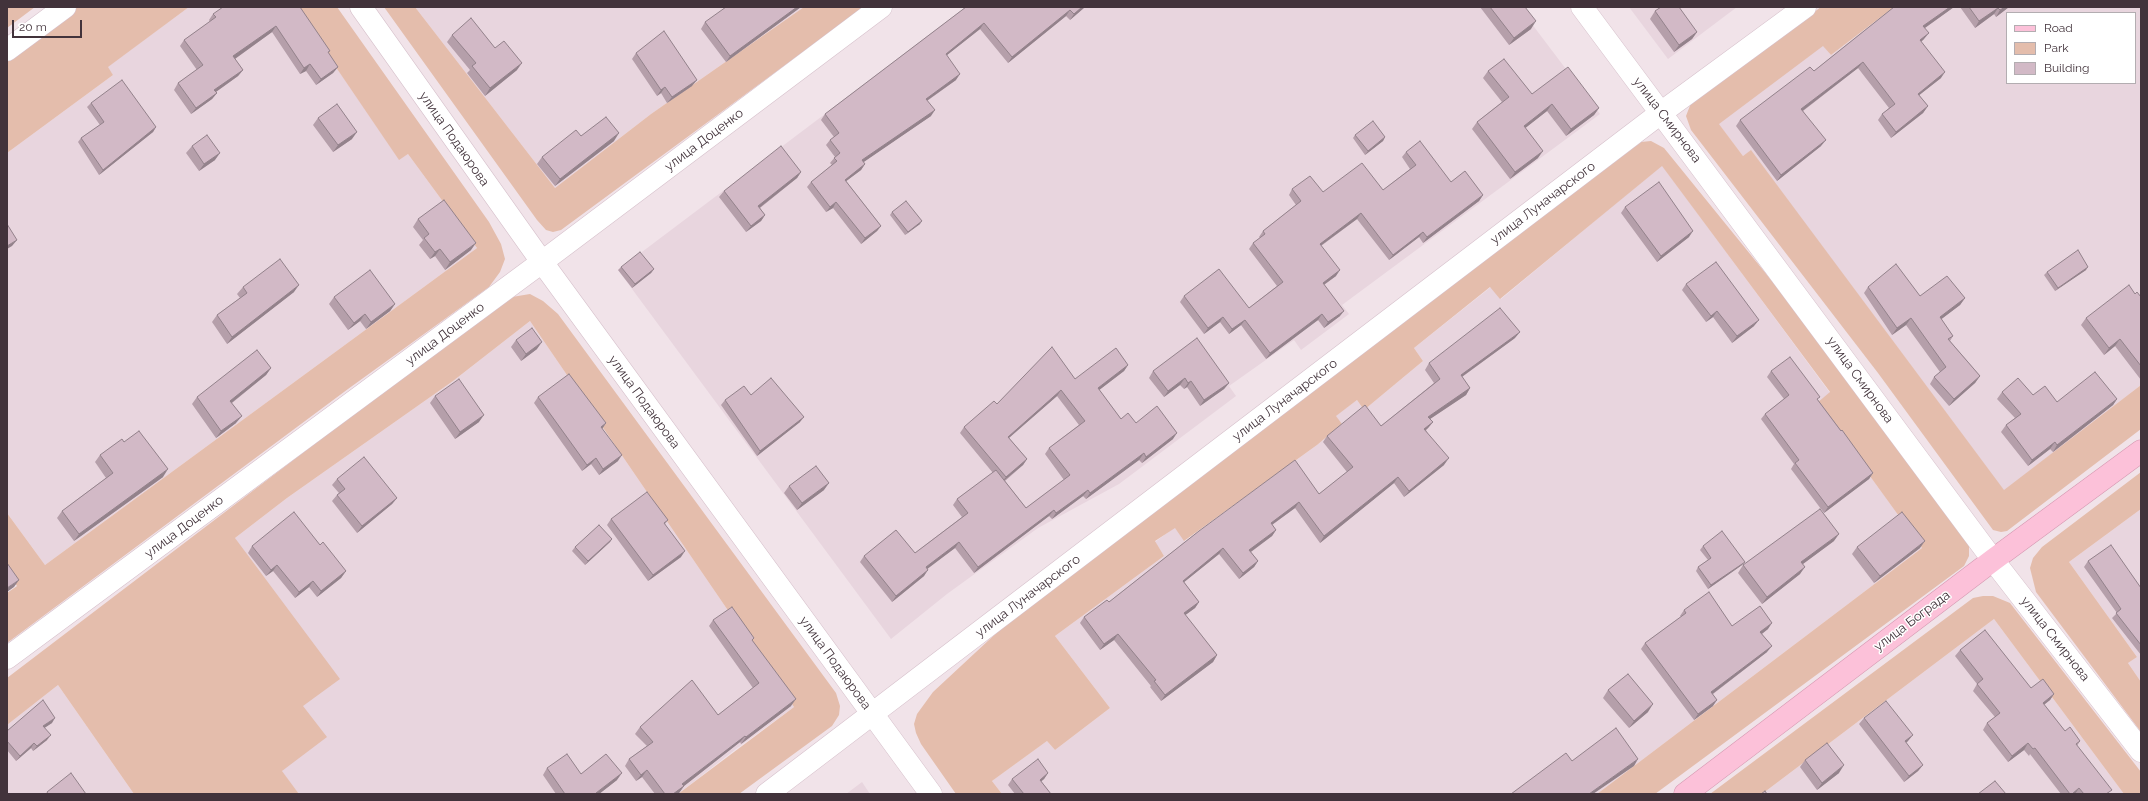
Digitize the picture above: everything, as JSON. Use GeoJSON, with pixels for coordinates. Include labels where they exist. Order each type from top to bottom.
{"type":"FeatureCollection","features":[{"type":"Feature","properties":{"kind":"street"},"geometry":{"type":"LineString","coordinates":[[7,50],[65,7]]}},
{"type":"Feature","properties":{"kind":"street","name":"улица Подаюрова"},"geometry":{"type":"LineString","coordinates":[[361,7],[542,262],[931,794]]}},
{"type":"Feature","properties":{"kind":"street","name":"улица Доценко"},"geometry":{"type":"LineString","coordinates":[[7,658],[542,262],[881,7]]}},
{"type":"Feature","properties":{"kind":"street","name":"улица Смирнова"},"geometry":{"type":"LineString","coordinates":[[1582,7],[1662,112],[1993,560],[2141,751]]}},
{"type":"Feature","properties":{"kind":"street","name":"улица Луначарского"},"geometry":{"type":"LineString","coordinates":[[767,794],[1662,112],[1805,7]]}},
{"type":"Feature","properties":{"kind":"street","name":"улица Бограда"},"geometry":{"type":"LineString","coordinates":[[1685,794],[1993,560],[2141,450]]}},
{"type":"Feature","properties":{"kind":"shaded area"},"geometry":{"type":"Polygon","coordinates":[[[189,7],[295,7],[399,159],[408,154],[477,248],[45,565],[7,513],[7,153],[113,75],[107,67],[189,7]]]}},
{"type":"Feature","properties":{"kind":"shaded area"},"geometry":{"type":"Polygon","coordinates":[[[415,7],[804,7],[651,114],[555,188],[415,7]]]}},
{"type":"Feature","properties":{"kind":"shaded area"},"geometry":{"type":"Polygon","coordinates":[[[967,7],[1519,7],[1600,114],[1342,305],[1349,314],[1301,350],[1294,340],[1229,386],[1236,396],[1119,484],[1038,528],[947,594],[891,639],[618,270],[967,7]]]}},
{"type":"Feature","properties":{"kind":"shaded area"},"geometry":{"type":"Polygon","coordinates":[[[1629,7],[1737,7],[1668,59],[1629,7]]]}},
{"type":"Feature","properties":{"kind":"shaded area"},"geometry":{"type":"Polygon","coordinates":[[[1894,7],[2141,7],[2141,385],[2004,491],[1751,151],[1743,156],[1718,123],[1823,45],[1831,55],[1894,7]]]}},
{"type":"Feature","properties":{"kind":"shaded area"},"geometry":{"type":"Polygon","coordinates":[[[1662,165],[1830,393],[1818,404],[1922,548],[1597,794],[1002,794],[992,781],[1047,741],[1055,750],[1110,708],[1055,636],[1164,556],[1155,542],[1175,527],[1185,541],[1317,445],[1342,424],[1335,416],[1357,400],[1364,410],[1423,361],[1414,348],[1491,287],[1501,299],[1662,165]]]}},
{"type":"Feature","properties":{"kind":"shaded area"},"geometry":{"type":"Polygon","coordinates":[[[530,321],[794,707],[678,794],[299,794],[282,772],[303,706],[235,538],[287,498],[453,381],[530,321]]]}},
{"type":"Feature","properties":{"kind":"shaded area"},"geometry":{"type":"Polygon","coordinates":[[[2141,509],[2141,682],[2128,663],[2137,657],[2069,562],[2141,509]]]}},
{"type":"Feature","properties":{"kind":"shaded area"},"geometry":{"type":"Polygon","coordinates":[[[1994,619],[2124,794],[1762,794],[1994,619]]]}},
{"type":"Feature","properties":{"kind":"shaded area"},"geometry":{"type":"Polygon","coordinates":[[[58,685],[134,794],[7,794],[7,725],[58,685]]]}},
{"type":"Feature","properties":{"kind":"shaded area"},"geometry":{"type":"Polygon","coordinates":[[[862,782],[870,794],[846,794],[862,782]]]}},
{"type":"Feature","properties":{"kind":"green space"},"geometry":{"type":"Polygon","coordinates":[[[7,7],[35,7],[7,28],[7,7]]]}},
{"type":"Feature","properties":{"kind":"green space"},"geometry":{"type":"Polygon","coordinates":[[[74,7],[189,7],[108,67],[113,75],[7,153],[7,57],[74,7]]]}},
{"type":"Feature","properties":{"kind":"green space"},"geometry":{"type":"Polygon","coordinates":[[[295,7],[337,7],[489,222],[501,244],[505,259],[500,272],[489,287],[348,389],[7,643],[7,593],[17,586],[7,572],[7,513],[45,565],[477,248],[408,154],[399,160],[295,7]]]}},
{"type":"Feature","properties":{"kind":"green space"},"geometry":{"type":"Polygon","coordinates":[[[384,7],[415,7],[555,188],[651,114],[804,7],[864,7],[561,230],[553,232],[546,230],[537,220],[384,7]]]}},
{"type":"Feature","properties":{"kind":"green space"},"geometry":{"type":"Polygon","coordinates":[[[1821,7],[1894,7],[1831,55],[1823,46],[1719,124],[1743,156],[1751,150],[2004,490],[2141,385],[2141,429],[2007,531],[2001,532],[1993,530],[1878,373],[1691,130],[1686,116],[1691,103],[1821,7]]]}},
{"type":"Feature","properties":{"kind":"green space"},"geometry":{"type":"Polygon","coordinates":[[[1651,141],[1664,148],[1776,286],[1969,544],[1969,556],[1964,566],[1655,794],[1597,794],[1922,548],[1817,403],[1830,392],[1662,166],[1500,299],[1490,287],[1414,348],[1423,361],[1364,410],[1357,400],[1336,416],[1342,424],[1317,445],[1184,541],[1175,528],[1155,541],[1164,556],[1055,636],[1110,708],[1055,750],[1047,741],[992,781],[1002,794],[956,794],[921,744],[916,733],[914,724],[917,714],[933,692],[1004,626],[1215,463],[1641,142],[1651,141]]]}},
{"type":"Feature","properties":{"kind":"green space"},"geometry":{"type":"Polygon","coordinates":[[[530,294],[543,301],[558,314],[836,693],[840,706],[839,715],[832,726],[739,794],[678,794],[794,707],[530,321],[453,381],[287,498],[235,538],[340,679],[303,706],[327,737],[282,771],[299,794],[134,794],[58,685],[7,725],[7,678],[493,308],[512,297],[530,294]]]}},
{"type":"Feature","properties":{"kind":"green space"},"geometry":{"type":"Polygon","coordinates":[[[2141,472],[2141,509],[2069,562],[2137,657],[2128,663],[2141,682],[2141,732],[2036,592],[2030,568],[2033,558],[2042,547],[2141,472]]]}},
{"type":"Feature","properties":{"kind":"green space"},"geometry":{"type":"Polygon","coordinates":[[[1993,596],[2010,603],[2141,772],[2141,794],[2124,794],[1994,619],[1762,794],[1710,794],[1973,598],[1993,596]]]}},
{"type":"Feature","properties":{"kind":"building"},"geometry":{"type":"Polygon","coordinates":[[[223,7],[300,7],[330,51],[328,52],[338,67],[321,79],[310,64],[304,68],[276,26],[233,56],[243,70],[214,90],[217,93],[196,108],[178,83],[203,65],[184,40],[216,17],[213,14],[223,7]]]}},
{"type":"Feature","properties":{"kind":"building"},"geometry":{"type":"Polygon","coordinates":[[[726,7],[797,7],[730,56],[705,22],[726,7]]]}},
{"type":"Feature","properties":{"kind":"building"},"geometry":{"type":"Polygon","coordinates":[[[966,7],[1082,7],[1074,14],[1070,10],[1012,57],[984,23],[946,54],[960,74],[926,99],[935,110],[862,160],[865,164],[845,180],[881,226],[865,238],[836,202],[830,207],[811,182],[837,161],[834,158],[840,153],[830,140],[839,133],[825,114],[966,7]]]}},
{"type":"Feature","properties":{"kind":"building"},"geometry":{"type":"Polygon","coordinates":[[[1490,7],[1525,7],[1536,21],[1514,38],[1490,7]]]}},
{"type":"Feature","properties":{"kind":"building"},"geometry":{"type":"Polygon","coordinates":[[[1661,7],[1679,7],[1697,32],[1679,45],[1655,11],[1661,7]]]}},
{"type":"Feature","properties":{"kind":"building"},"geometry":{"type":"Polygon","coordinates":[[[1894,7],[1950,7],[1923,26],[1929,33],[1920,40],[1945,72],[1918,94],[1928,106],[1896,132],[1882,114],[1895,104],[1863,62],[1801,109],[1826,140],[1781,175],[1740,120],[1810,67],[1814,71],[1894,7]]]}},
{"type":"Feature","properties":{"kind":"building"},"geometry":{"type":"Polygon","coordinates":[[[1969,7],[2005,7],[2000,10],[1998,8],[1979,21],[1969,7]]]}},
{"type":"Feature","properties":{"kind":"building"},"geometry":{"type":"Polygon","coordinates":[[[471,18],[495,48],[504,41],[522,63],[490,88],[472,66],[476,63],[452,35],[471,18]]]}},
{"type":"Feature","properties":{"kind":"building"},"geometry":{"type":"Polygon","coordinates":[[[664,31],[697,80],[672,97],[665,87],[661,90],[636,53],[664,31]]]}},
{"type":"Feature","properties":{"kind":"building"},"geometry":{"type":"Polygon","coordinates":[[[1504,59],[1532,94],[1568,67],[1599,108],[1571,129],[1552,104],[1524,126],[1543,151],[1515,172],[1477,122],[1509,97],[1488,71],[1504,59]]]}},
{"type":"Feature","properties":{"kind":"building"},"geometry":{"type":"Polygon","coordinates":[[[122,80],[156,127],[103,170],[81,138],[104,122],[91,103],[122,80]]]}},
{"type":"Feature","properties":{"kind":"building"},"geometry":{"type":"Polygon","coordinates":[[[337,104],[357,132],[338,145],[318,118],[337,104]]]}},
{"type":"Feature","properties":{"kind":"building"},"geometry":{"type":"Polygon","coordinates":[[[606,117],[619,133],[560,179],[542,157],[576,130],[581,136],[606,117]]]}},
{"type":"Feature","properties":{"kind":"building"},"geometry":{"type":"Polygon","coordinates":[[[1373,121],[1385,137],[1368,151],[1355,135],[1373,121]]]}},
{"type":"Feature","properties":{"kind":"building"},"geometry":{"type":"Polygon","coordinates":[[[207,135],[220,153],[204,164],[192,146],[207,135]]]}},
{"type":"Feature","properties":{"kind":"building"},"geometry":{"type":"Polygon","coordinates":[[[1420,141],[1451,182],[1465,171],[1483,195],[1427,237],[1423,232],[1393,255],[1361,213],[1320,244],[1340,270],[1323,283],[1344,311],[1328,322],[1322,314],[1270,353],[1245,320],[1232,329],[1223,317],[1208,328],[1184,296],[1219,269],[1249,308],[1283,282],[1253,243],[1265,234],[1263,231],[1301,201],[1292,189],[1310,176],[1323,192],[1362,163],[1383,190],[1416,165],[1406,152],[1420,141]]]}},
{"type":"Feature","properties":{"kind":"building"},"geometry":{"type":"Polygon","coordinates":[[[781,146],[801,172],[758,206],[765,215],[751,226],[724,191],[781,146]]]}},
{"type":"Feature","properties":{"kind":"building"},"geometry":{"type":"Polygon","coordinates":[[[1659,182],[1693,231],[1661,256],[1625,207],[1659,182]]]}},
{"type":"Feature","properties":{"kind":"building"},"geometry":{"type":"Polygon","coordinates":[[[444,200],[476,243],[450,262],[440,249],[435,252],[424,238],[429,234],[418,219],[444,200]]]}},
{"type":"Feature","properties":{"kind":"building"},"geometry":{"type":"Polygon","coordinates":[[[906,201],[922,221],[908,232],[892,212],[906,201]]]}},
{"type":"Feature","properties":{"kind":"building"},"geometry":{"type":"Polygon","coordinates":[[[7,224],[17,240],[7,246],[7,224]]]}},
{"type":"Feature","properties":{"kind":"building"},"geometry":{"type":"Polygon","coordinates":[[[2078,250],[2088,267],[2058,288],[2047,272],[2078,250]]]}},
{"type":"Feature","properties":{"kind":"building"},"geometry":{"type":"Polygon","coordinates":[[[640,252],[654,269],[635,284],[621,267],[640,252]]]}},
{"type":"Feature","properties":{"kind":"building"},"geometry":{"type":"Polygon","coordinates":[[[280,259],[299,285],[232,337],[217,315],[247,293],[243,287],[280,259]]]}},
{"type":"Feature","properties":{"kind":"building"},"geometry":{"type":"Polygon","coordinates":[[[1716,262],[1759,320],[1737,336],[1717,311],[1711,316],[1686,284],[1716,262]]]}},
{"type":"Feature","properties":{"kind":"building"},"geometry":{"type":"Polygon","coordinates":[[[1896,264],[1920,296],[1947,276],[1965,298],[1940,317],[1953,336],[1948,339],[1980,376],[1954,399],[1934,377],[1946,367],[1911,318],[1897,328],[1868,287],[1896,264]]]}},
{"type":"Feature","properties":{"kind":"building"},"geometry":{"type":"Polygon","coordinates":[[[370,270],[395,304],[371,322],[365,314],[354,323],[334,297],[370,270]]]}},
{"type":"Feature","properties":{"kind":"building"},"geometry":{"type":"Polygon","coordinates":[[[2129,285],[2135,294],[2137,292],[2141,297],[2141,366],[2120,339],[2109,348],[2086,318],[2129,285]]]}},
{"type":"Feature","properties":{"kind":"building"},"geometry":{"type":"Polygon","coordinates":[[[1500,308],[1520,332],[1461,375],[1470,388],[1428,417],[1433,422],[1424,429],[1449,458],[1409,491],[1398,477],[1324,536],[1299,502],[1271,523],[1276,530],[1249,550],[1258,561],[1243,573],[1223,548],[1183,581],[1199,602],[1184,613],[1217,655],[1165,695],[1154,681],[1156,680],[1118,634],[1104,644],[1084,617],[1107,600],[1109,602],[1199,531],[1295,460],[1319,494],[1353,467],[1327,436],[1365,405],[1381,426],[1440,379],[1429,363],[1500,308]]]}},
{"type":"Feature","properties":{"kind":"building"},"geometry":{"type":"Polygon","coordinates":[[[532,328],[542,342],[526,354],[516,340],[532,328]]]}},
{"type":"Feature","properties":{"kind":"building"},"geometry":{"type":"Polygon","coordinates":[[[1197,338],[1229,383],[1204,400],[1191,381],[1188,383],[1185,378],[1168,391],[1153,371],[1197,338]]]}},
{"type":"Feature","properties":{"kind":"building"},"geometry":{"type":"Polygon","coordinates":[[[1052,347],[1075,379],[1116,348],[1128,365],[1098,388],[1121,419],[1128,413],[1136,423],[1157,406],[1177,433],[1146,457],[1144,453],[1090,493],[1088,490],[1056,513],[1054,510],[978,567],[959,542],[926,567],[928,570],[896,596],[864,556],[896,530],[915,553],[968,513],[957,499],[996,470],[1026,508],[1070,475],[1049,448],[1085,421],[1061,390],[1008,437],[1027,459],[1006,477],[964,427],[994,401],[997,404],[1052,347]]]}},
{"type":"Feature","properties":{"kind":"building"},"geometry":{"type":"Polygon","coordinates":[[[257,350],[271,368],[230,401],[242,416],[221,431],[197,397],[257,350]]]}},
{"type":"Feature","properties":{"kind":"building"},"geometry":{"type":"Polygon","coordinates":[[[1790,357],[1820,397],[1817,399],[1841,431],[1842,430],[1873,473],[1828,507],[1795,463],[1799,460],[1765,414],[1789,395],[1771,371],[1790,357]]]}},
{"type":"Feature","properties":{"kind":"building"},"geometry":{"type":"Polygon","coordinates":[[[2095,372],[2117,399],[2057,445],[2055,442],[2032,460],[2006,425],[2021,414],[2002,392],[2018,378],[2033,395],[2045,386],[2057,402],[2095,372]]]}},
{"type":"Feature","properties":{"kind":"building"},"geometry":{"type":"Polygon","coordinates":[[[569,374],[606,423],[601,427],[622,455],[603,469],[596,458],[587,465],[538,397],[569,374]]]}},
{"type":"Feature","properties":{"kind":"building"},"geometry":{"type":"Polygon","coordinates":[[[771,378],[804,417],[760,451],[725,400],[744,386],[751,395],[771,378]]]}},
{"type":"Feature","properties":{"kind":"building"},"geometry":{"type":"Polygon","coordinates":[[[459,379],[484,415],[460,432],[435,396],[459,379]]]}},
{"type":"Feature","properties":{"kind":"building"},"geometry":{"type":"Polygon","coordinates":[[[139,431],[168,469],[79,534],[62,511],[113,473],[100,455],[122,439],[124,442],[139,431]]]}},
{"type":"Feature","properties":{"kind":"building"},"geometry":{"type":"Polygon","coordinates":[[[364,457],[397,498],[362,526],[337,495],[345,489],[337,479],[364,457]]]}},
{"type":"Feature","properties":{"kind":"building"},"geometry":{"type":"Polygon","coordinates":[[[816,466],[829,483],[802,503],[789,486],[816,466]]]}},
{"type":"Feature","properties":{"kind":"building"},"geometry":{"type":"Polygon","coordinates":[[[647,492],[668,520],[664,523],[685,551],[653,575],[611,519],[647,492]]]}},
{"type":"Feature","properties":{"kind":"building"},"geometry":{"type":"Polygon","coordinates":[[[1820,509],[1839,534],[1801,562],[1805,567],[1767,597],[1743,565],[1820,509]]]}},
{"type":"Feature","properties":{"kind":"building"},"geometry":{"type":"Polygon","coordinates":[[[294,512],[320,545],[323,542],[346,571],[321,591],[313,581],[299,592],[277,565],[271,570],[252,546],[294,512]]]}},
{"type":"Feature","properties":{"kind":"building"},"geometry":{"type":"Polygon","coordinates":[[[1902,512],[1925,541],[1880,576],[1857,547],[1902,512]]]}},
{"type":"Feature","properties":{"kind":"building"},"geometry":{"type":"Polygon","coordinates":[[[599,525],[612,539],[588,561],[575,547],[599,525]]]}},
{"type":"Feature","properties":{"kind":"building"},"geometry":{"type":"Polygon","coordinates":[[[1722,531],[1745,562],[1711,585],[1698,567],[1711,558],[1703,546],[1722,531]]]}},
{"type":"Feature","properties":{"kind":"building"},"geometry":{"type":"Polygon","coordinates":[[[2111,545],[2141,588],[2141,645],[2116,613],[2121,609],[2088,561],[2111,545]]]}},
{"type":"Feature","properties":{"kind":"building"},"geometry":{"type":"Polygon","coordinates":[[[7,563],[19,580],[7,588],[7,563]]]}},
{"type":"Feature","properties":{"kind":"building"},"geometry":{"type":"Polygon","coordinates":[[[1709,592],[1732,626],[1760,606],[1772,623],[1760,632],[1772,646],[1711,692],[1717,700],[1698,714],[1645,643],[1686,613],[1684,610],[1709,592]]]}},
{"type":"Feature","properties":{"kind":"building"},"geometry":{"type":"Polygon","coordinates":[[[732,607],[754,638],[752,640],[796,699],[682,784],[684,786],[673,794],[665,794],[647,770],[641,775],[629,759],[653,742],[640,727],[692,680],[718,715],[759,683],[713,620],[732,607]]]}},
{"type":"Feature","properties":{"kind":"building"},"geometry":{"type":"Polygon","coordinates":[[[1985,630],[2031,688],[2043,679],[2054,694],[2043,703],[2065,731],[2070,727],[2080,741],[2076,744],[2112,790],[2106,794],[2084,794],[2079,788],[2070,794],[2035,748],[2033,749],[2028,743],[2012,756],[1987,723],[2000,713],[1977,684],[1983,679],[1960,650],[1985,630]]]}},
{"type":"Feature","properties":{"kind":"building"},"geometry":{"type":"Polygon","coordinates":[[[1628,674],[1653,704],[1634,721],[1608,690],[1628,674]]]}},
{"type":"Feature","properties":{"kind":"building"},"geometry":{"type":"Polygon","coordinates":[[[43,700],[55,718],[43,726],[51,735],[37,746],[34,743],[20,756],[7,741],[7,731],[43,700]]]}},
{"type":"Feature","properties":{"kind":"building"},"geometry":{"type":"Polygon","coordinates":[[[1886,701],[1913,735],[1905,741],[1923,765],[1909,776],[1864,718],[1886,701]]]}},
{"type":"Feature","properties":{"kind":"building"},"geometry":{"type":"Polygon","coordinates":[[[1616,728],[1638,759],[1589,794],[1511,794],[1566,753],[1572,761],[1616,728]]]}},
{"type":"Feature","properties":{"kind":"building"},"geometry":{"type":"Polygon","coordinates":[[[1827,743],[1844,765],[1822,783],[1805,760],[1827,743]]]}},
{"type":"Feature","properties":{"kind":"building"},"geometry":{"type":"Polygon","coordinates":[[[567,754],[581,774],[606,754],[622,773],[596,793],[597,794],[565,794],[547,768],[567,754]]]}},
{"type":"Feature","properties":{"kind":"building"},"geometry":{"type":"Polygon","coordinates":[[[1038,759],[1048,773],[1040,780],[1051,794],[1024,794],[1012,779],[1038,759]]]}},
{"type":"Feature","properties":{"kind":"building"},"geometry":{"type":"Polygon","coordinates":[[[71,773],[86,794],[48,794],[47,792],[71,773]]]}},
{"type":"Feature","properties":{"kind":"building"},"geometry":{"type":"Polygon","coordinates":[[[1995,781],[2006,794],[1978,794],[1995,781]]]}}]}
